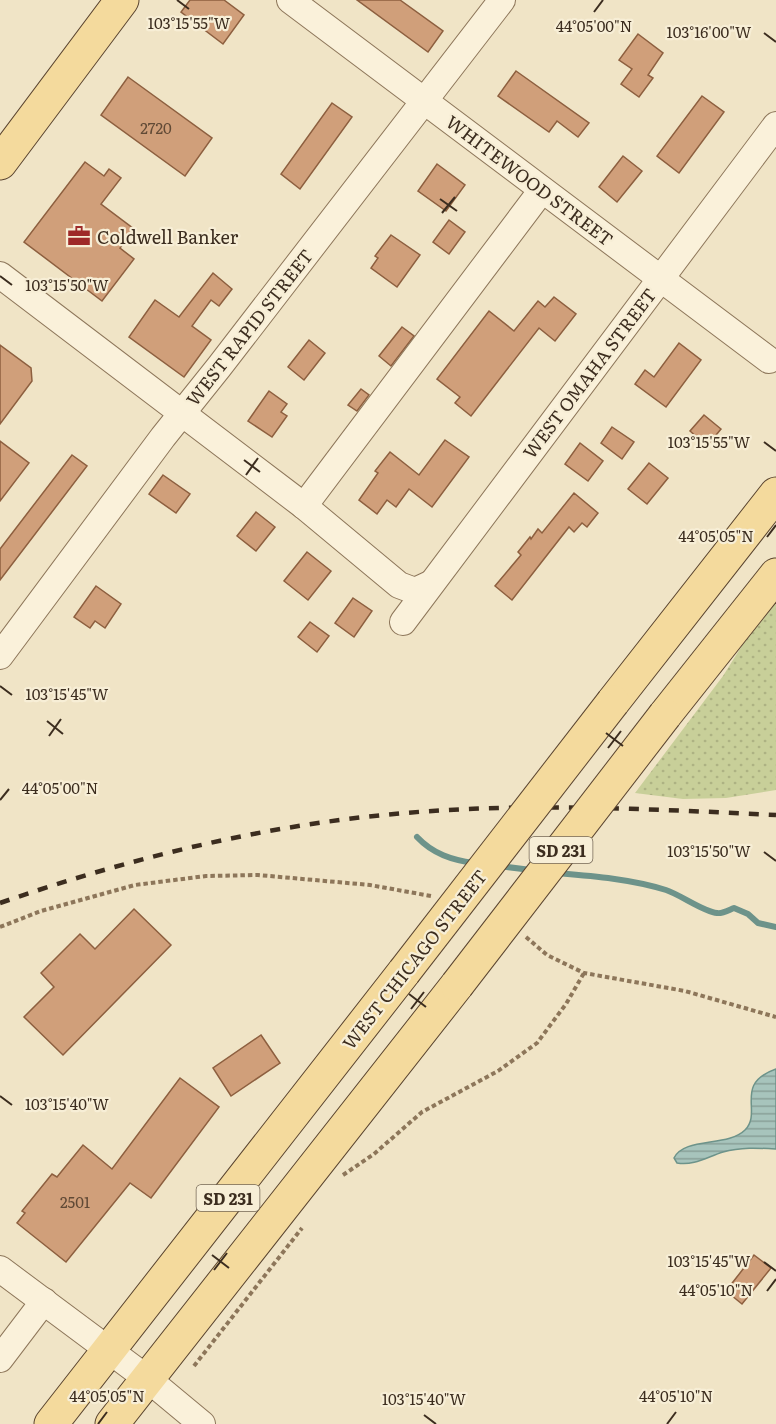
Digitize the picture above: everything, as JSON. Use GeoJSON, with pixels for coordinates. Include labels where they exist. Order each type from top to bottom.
{"type":"FeatureCollection","features":[{"type":"Feature","properties":{"kind":"main road"},"geometry":{"type":"LineString","coordinates":[[0,163],[122,0]]}},
{"type":"Feature","properties":{"kind":"main road","name":"WEST CHICAGO STREET"},"geometry":{"type":"LineString","coordinates":[[51,1424],[776,494]]}},
{"type":"Feature","properties":{"kind":"main road","name":"SD 231"},"geometry":{"type":"LineString","coordinates":[[112,1424],[158,1388],[457,986],[665,715],[776,575]]}},
{"type":"Feature","properties":{"kind":"main road"},"geometry":{"type":"LineString","coordinates":[[92,1424],[109,1403],[115,1383],[115,1364],[109,1350]]}},
{"type":"Feature","properties":{"kind":"street","name":"WHITEWOOD STREET"},"geometry":{"type":"LineString","coordinates":[[290,0],[769,360]]}},
{"type":"Feature","properties":{"kind":"street","name":"WEST RAPID STREET"},"geometry":{"type":"LineString","coordinates":[[0,656],[181,413],[219,367],[501,0]]}},
{"type":"Feature","properties":{"kind":"street","name":"WEST OMAHA STREET"},"geometry":{"type":"LineString","coordinates":[[402,622],[776,125]]}},
{"type":"Feature","properties":{"kind":"street"},"geometry":{"type":"LineString","coordinates":[[303,506],[542,190]]}},
{"type":"Feature","properties":{"kind":"street"},"geometry":{"type":"LineString","coordinates":[[0,275],[303,506],[399,585],[415,591],[430,584]]}},
{"type":"Feature","properties":{"kind":"street"},"geometry":{"type":"LineString","coordinates":[[0,1269],[109,1350],[202,1424]]}},
{"type":"Feature","properties":{"kind":"street"},"geometry":{"type":"LineString","coordinates":[[2,1352],[44,1301]]}},
{"type":"Feature","properties":{"kind":"path"},"geometry":{"type":"LineString","coordinates":[[0,927],[70,902],[135,885],[206,876],[258,875],[370,885],[426,894],[436,898]]}},
{"type":"Feature","properties":{"kind":"path"},"geometry":{"type":"LineString","coordinates":[[522,934],[547,955],[584,973],[686,991],[776,1017]]}},
{"type":"Feature","properties":{"kind":"path"},"geometry":{"type":"LineString","coordinates":[[335,1180],[374,1154],[422,1112],[498,1071],[537,1043],[566,1004],[584,973]]}},
{"type":"Feature","properties":{"kind":"path"},"geometry":{"type":"LineString","coordinates":[[158,1388],[306,1222]]}},
{"type":"Feature","properties":{"kind":"green space"},"geometry":{"type":"Polygon","coordinates":[[[776,603],[776,790],[726,798],[683,799],[635,793],[723,676],[743,644],[776,603]]]}},
{"type":"Feature","properties":{"kind":"water"},"geometry":{"type":"Polygon","coordinates":[[[776,1069],[776,1149],[736,1149],[695,1162],[677,1163],[674,1158],[679,1151],[687,1147],[728,1139],[745,1130],[750,1123],[752,1090],[756,1082],[763,1075],[776,1069]]]}},
{"type":"Feature","properties":{"kind":"building"},"geometry":{"type":"Polygon","coordinates":[[[190,0],[224,0],[244,15],[223,44],[181,12],[190,0]]]}},
{"type":"Feature","properties":{"kind":"building"},"geometry":{"type":"Polygon","coordinates":[[[357,0],[400,0],[443,31],[428,52],[357,0]]]}},
{"type":"Feature","properties":{"kind":"building"},"geometry":{"type":"Polygon","coordinates":[[[638,34],[663,53],[648,75],[653,78],[639,97],[621,84],[632,69],[619,60],[638,34]]]}},
{"type":"Feature","properties":{"kind":"building"},"geometry":{"type":"Polygon","coordinates":[[[516,71],[589,123],[578,137],[557,121],[549,132],[498,96],[516,71]]]}},
{"type":"Feature","properties":{"kind":"building"},"geometry":{"type":"Polygon","coordinates":[[[128,77],[212,138],[185,176],[101,115],[128,77]]]}},
{"type":"Feature","properties":{"kind":"building"},"geometry":{"type":"Polygon","coordinates":[[[702,96],[724,112],[679,173],[657,156],[702,96]]]}},
{"type":"Feature","properties":{"kind":"building"},"geometry":{"type":"Polygon","coordinates":[[[332,103],[352,117],[300,189],[281,174],[332,103]]]}},
{"type":"Feature","properties":{"kind":"building"},"geometry":{"type":"Polygon","coordinates":[[[623,156],[642,171],[617,202],[599,187],[623,156]]]}},
{"type":"Feature","properties":{"kind":"building","name":"Coldwell Banker"},"geometry":{"type":"Polygon","coordinates":[[[85,162],[104,176],[109,169],[121,178],[101,204],[134,229],[120,248],[134,259],[102,301],[24,242],[85,162]]]}},
{"type":"Feature","properties":{"kind":"building"},"geometry":{"type":"Polygon","coordinates":[[[437,164],[465,185],[446,211],[418,191],[437,164]]]}},
{"type":"Feature","properties":{"kind":"building"},"geometry":{"type":"Polygon","coordinates":[[[449,220],[465,232],[449,254],[433,242],[449,220]]]}},
{"type":"Feature","properties":{"kind":"building"},"geometry":{"type":"Polygon","coordinates":[[[391,235],[420,255],[397,287],[371,268],[378,258],[375,256],[391,235]]]}},
{"type":"Feature","properties":{"kind":"building"},"geometry":{"type":"Polygon","coordinates":[[[213,273],[232,289],[219,306],[211,300],[192,326],[211,340],[184,377],[129,337],[155,300],[179,317],[213,273]]]}},
{"type":"Feature","properties":{"kind":"building"},"geometry":{"type":"Polygon","coordinates":[[[554,297],[576,314],[555,341],[539,328],[471,416],[455,403],[460,397],[437,379],[489,311],[514,331],[538,301],[545,307],[554,297]]]}},
{"type":"Feature","properties":{"kind":"building"},"geometry":{"type":"Polygon","coordinates":[[[402,327],[414,336],[391,366],[379,356],[402,327]]]}},
{"type":"Feature","properties":{"kind":"building"},"geometry":{"type":"Polygon","coordinates":[[[309,340],[325,353],[304,380],[288,367],[309,340]]]}},
{"type":"Feature","properties":{"kind":"building"},"geometry":{"type":"Polygon","coordinates":[[[679,343],[701,360],[666,407],[635,384],[645,370],[654,377],[679,343]]]}},
{"type":"Feature","properties":{"kind":"building"},"geometry":{"type":"Polygon","coordinates":[[[0,345],[31,368],[32,381],[0,424],[0,345]]]}},
{"type":"Feature","properties":{"kind":"building"},"geometry":{"type":"Polygon","coordinates":[[[361,389],[369,395],[357,411],[348,405],[361,389]]]}},
{"type":"Feature","properties":{"kind":"building"},"geometry":{"type":"Polygon","coordinates":[[[269,391],[287,404],[281,412],[287,416],[272,437],[248,421],[269,391]]]}},
{"type":"Feature","properties":{"kind":"building"},"geometry":{"type":"Polygon","coordinates":[[[704,415],[721,429],[707,446],[690,431],[704,415]]]}},
{"type":"Feature","properties":{"kind":"building"},"geometry":{"type":"Polygon","coordinates":[[[612,427],[634,442],[622,459],[601,443],[612,427]]]}},
{"type":"Feature","properties":{"kind":"building"},"geometry":{"type":"Polygon","coordinates":[[[445,440],[469,457],[432,507],[409,489],[396,507],[387,500],[377,514],[359,500],[378,473],[375,471],[390,452],[419,475],[445,440]]]}},
{"type":"Feature","properties":{"kind":"building"},"geometry":{"type":"Polygon","coordinates":[[[0,441],[29,463],[0,501],[0,441]]]}},
{"type":"Feature","properties":{"kind":"building"},"geometry":{"type":"Polygon","coordinates":[[[580,443],[603,461],[588,481],[565,464],[580,443]]]}},
{"type":"Feature","properties":{"kind":"building"},"geometry":{"type":"Polygon","coordinates":[[[72,455],[87,466],[0,580],[0,549],[72,455]]]}},
{"type":"Feature","properties":{"kind":"building"},"geometry":{"type":"Polygon","coordinates":[[[649,463],[668,478],[647,504],[628,489],[649,463]]]}},
{"type":"Feature","properties":{"kind":"building"},"geometry":{"type":"Polygon","coordinates":[[[163,475],[190,494],[176,513],[149,494],[163,475]]]}},
{"type":"Feature","properties":{"kind":"building"},"geometry":{"type":"Polygon","coordinates":[[[574,493],[598,513],[587,527],[582,523],[574,532],[569,527],[512,600],[495,586],[521,555],[518,552],[530,537],[531,539],[538,529],[542,533],[574,493]]]}},
{"type":"Feature","properties":{"kind":"building"},"geometry":{"type":"Polygon","coordinates":[[[256,512],[275,527],[256,551],[237,536],[256,512]]]}},
{"type":"Feature","properties":{"kind":"building"},"geometry":{"type":"Polygon","coordinates":[[[307,552],[331,571],[308,600],[284,581],[307,552]]]}},
{"type":"Feature","properties":{"kind":"building"},"geometry":{"type":"Polygon","coordinates":[[[96,586],[121,604],[105,628],[95,621],[90,628],[74,617],[96,586]]]}},
{"type":"Feature","properties":{"kind":"building"},"geometry":{"type":"Polygon","coordinates":[[[353,598],[372,611],[354,637],[335,623],[353,598]]]}},
{"type":"Feature","properties":{"kind":"building"},"geometry":{"type":"Polygon","coordinates":[[[310,622],[329,636],[317,652],[298,637],[310,622]]]}},
{"type":"Feature","properties":{"kind":"building"},"geometry":{"type":"Polygon","coordinates":[[[134,909],[171,945],[63,1055],[24,1017],[54,987],[41,973],[80,934],[95,949],[134,909]]]}},
{"type":"Feature","properties":{"kind":"building"},"geometry":{"type":"Polygon","coordinates":[[[261,1035],[280,1063],[231,1096],[213,1068],[261,1035]]]}},
{"type":"Feature","properties":{"kind":"building"},"geometry":{"type":"Polygon","coordinates":[[[180,1078],[219,1107],[151,1198],[130,1183],[66,1262],[17,1223],[25,1213],[22,1211],[52,1174],[57,1177],[83,1145],[112,1169],[180,1078]]]}},
{"type":"Feature","properties":{"kind":"building"},"geometry":{"type":"Polygon","coordinates":[[[754,1255],[771,1268],[742,1304],[726,1291],[754,1255]]]}},
{"type":"Feature","properties":{"kind":"waterway"},"geometry":{"type":"LineString","coordinates":[[417,837],[443,855],[474,863]]}},
{"type":"Feature","properties":{"kind":"waterway"},"geometry":{"type":"LineString","coordinates":[[499,866],[531,870]]}},
{"type":"Feature","properties":{"kind":"waterway"},"geometry":{"type":"LineString","coordinates":[[556,873],[611,878],[653,886],[672,892],[712,912],[721,913],[734,908],[748,914],[758,923],[776,927]]}},
{"type":"Feature","properties":{"kind":"railway"},"geometry":{"type":"LineString","coordinates":[[0,903],[96,872],[194,846],[344,819],[442,810],[537,807],[776,815]]}},
{"type":"Feature","properties":{"kind":"place","name":"Coldwell Banker"},"geometry":{"type":"Point","coordinates":[79,236]}}]}
